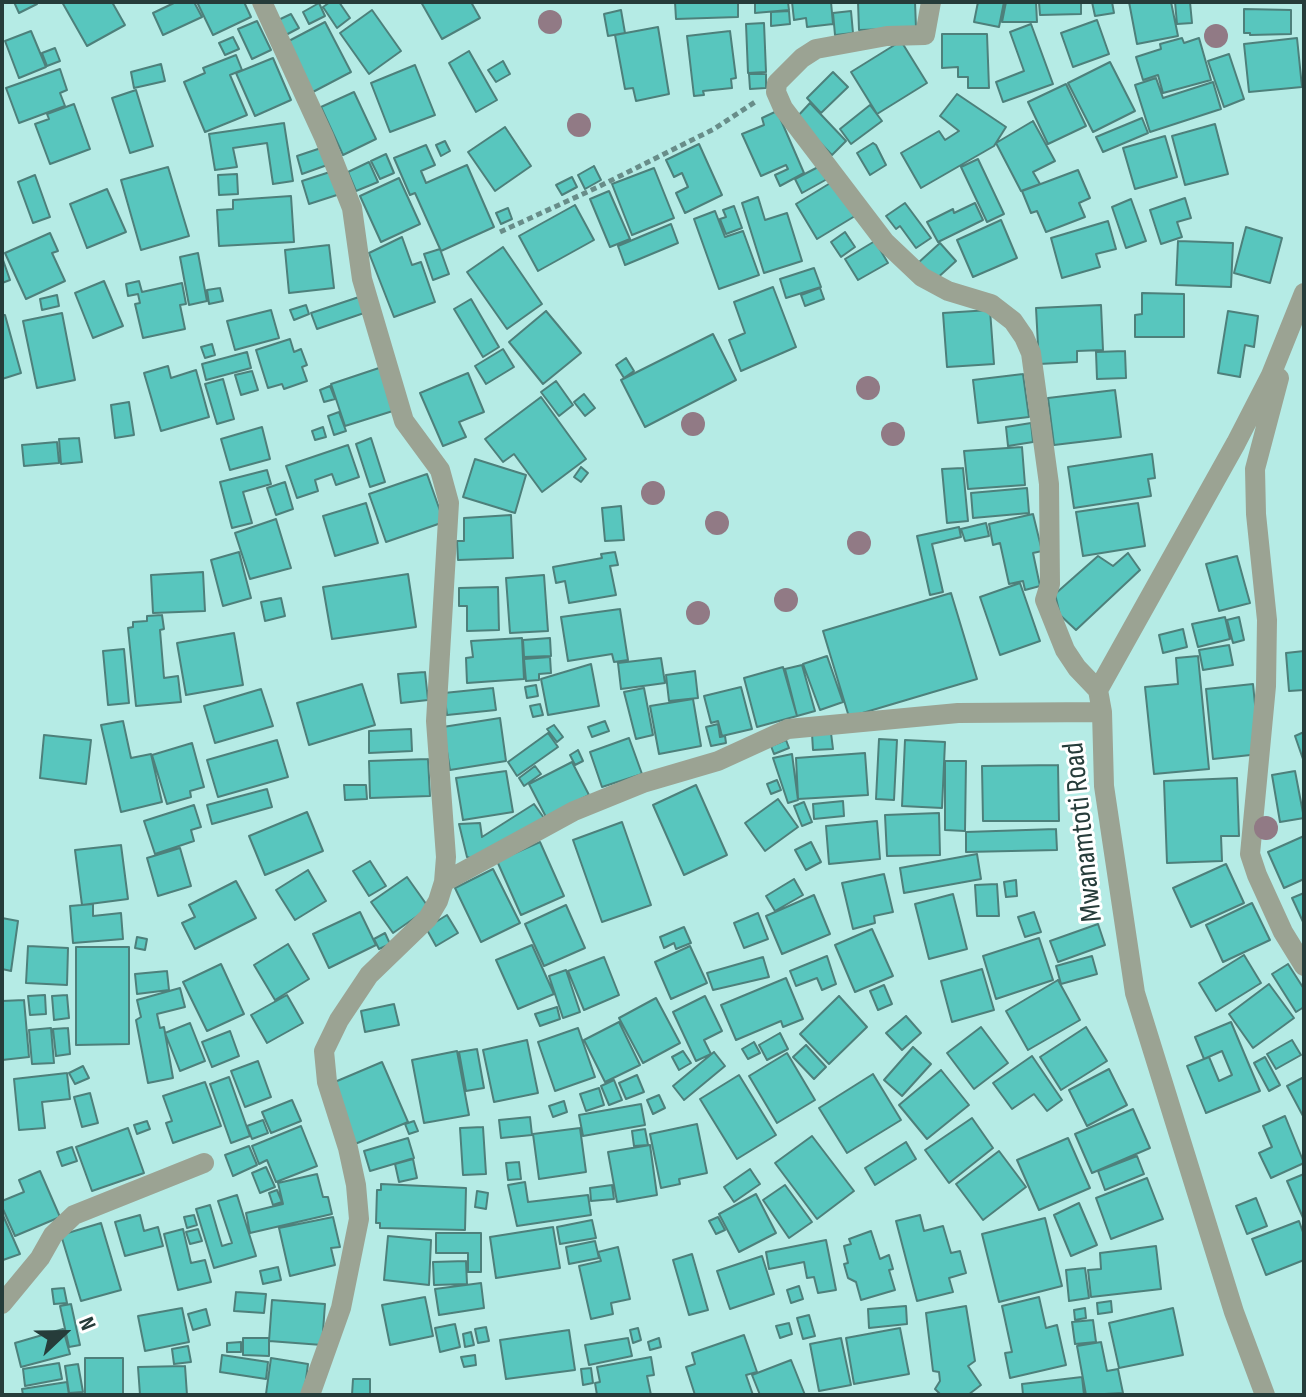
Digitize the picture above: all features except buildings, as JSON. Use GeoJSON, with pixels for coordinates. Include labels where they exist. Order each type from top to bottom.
{"type":"FeatureCollection","features":[{"type":"Feature","properties":{"kind":"street"},"geometry":{"type":"LineString","coordinates":[[262,2],[324,137],[352,208],[362,279],[404,421],[440,470],[449,503],[436,721],[446,857],[444,882],[428,918],[369,975],[339,1020],[324,1051],[327,1082],[356,1185],[359,1219],[341,1308],[310,1395]]}},
{"type":"Feature","properties":{"kind":"street"},"geometry":{"type":"LineString","coordinates":[[931,2],[925,35],[887,36],[816,49],[802,58],[777,83],[776,92],[783,108],[885,242],[922,277],[948,291],[991,304],[1013,321],[1024,337],[1031,353],[1049,484],[1050,584],[1045,600],[1065,650],[1098,690],[1236,443],[1271,375],[1304,293]]}},
{"type":"Feature","properties":{"kind":"street"},"geometry":{"type":"LineString","coordinates":[[1294,320],[1255,469],[1256,514],[1267,620],[1266,686],[1250,854],[1283,932],[1304,966]]}},
{"type":"Feature","properties":{"kind":"street","name":"Mwanamtoti Road"},"geometry":{"type":"LineString","coordinates":[[1098,690],[1102,712],[1104,786],[1135,993],[1234,1312],[1265,1395]]}},
{"type":"Feature","properties":{"kind":"street"},"geometry":{"type":"LineString","coordinates":[[444,882],[574,811],[643,783],[718,761],[788,729],[958,713],[1102,712]]}},
{"type":"Feature","properties":{"kind":"street"},"geometry":{"type":"LineString","coordinates":[[2,1304],[40,1258],[53,1235],[74,1215],[204,1163]]}},
{"type":"Feature","properties":{"kind":"path"},"geometry":{"type":"LineString","coordinates":[[500,232],[714,129],[746,109],[777,83]]}}]}
